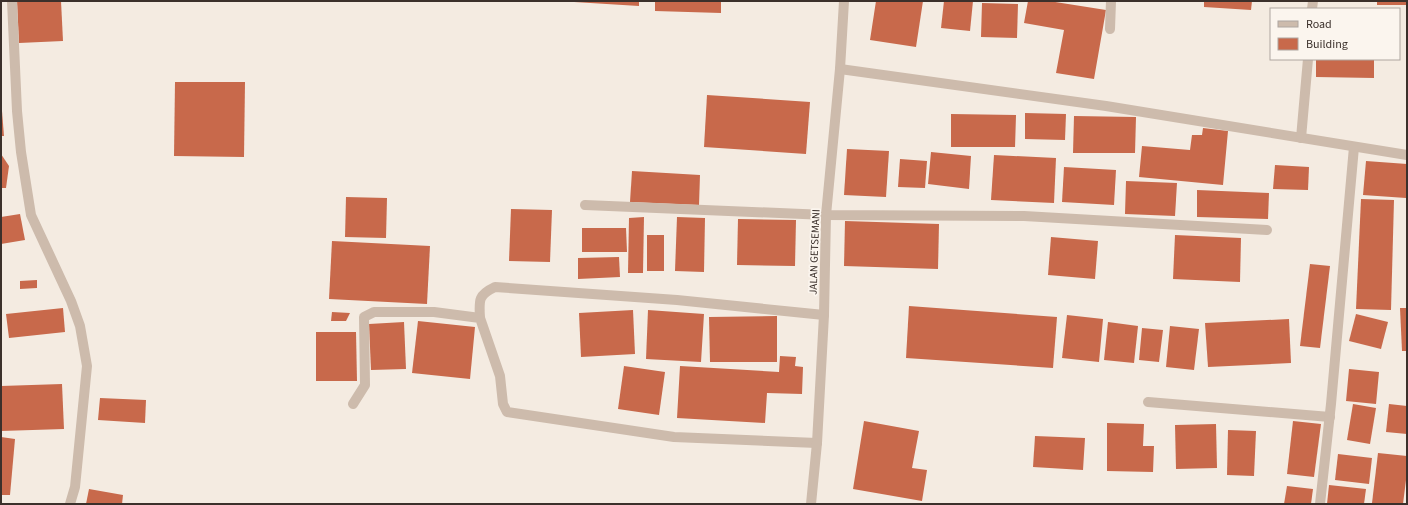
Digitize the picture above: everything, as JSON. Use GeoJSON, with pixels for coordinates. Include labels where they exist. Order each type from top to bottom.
{"type":"FeatureCollection","features":[{"type":"Feature","properties":{"kind":"street"},"geometry":{"type":"LineString","coordinates":[[12,1],[16,111],[31,215],[71,301],[80,326],[87,366],[75,487],[70,504]]}},
{"type":"Feature","properties":{"kind":"street","name":"JALAN GETSEMANI"},"geometry":{"type":"LineString","coordinates":[[811,504],[817,443],[824,315],[826,215],[840,69],[844,1]]}},
{"type":"Feature","properties":{"kind":"street"},"geometry":{"type":"LineString","coordinates":[[1110,29],[1111,1]]}},
{"type":"Feature","properties":{"kind":"street"},"geometry":{"type":"LineString","coordinates":[[1301,138],[1308,60]]}},
{"type":"Feature","properties":{"kind":"street"},"geometry":{"type":"LineString","coordinates":[[840,69],[1106,106],[1407,155]]}},
{"type":"Feature","properties":{"kind":"street"},"geometry":{"type":"LineString","coordinates":[[1320,504],[1347,240],[1354,147]]}},
{"type":"Feature","properties":{"kind":"street"},"geometry":{"type":"LineString","coordinates":[[585,205],[826,215],[1024,216],[1267,230]]}},
{"type":"Feature","properties":{"kind":"street"},"geometry":{"type":"LineString","coordinates":[[817,443],[674,437],[507,412],[503,404],[500,376],[480,318],[479,300],[485,292],[495,287],[677,300],[824,315]]}},
{"type":"Feature","properties":{"kind":"street"},"geometry":{"type":"LineString","coordinates":[[353,404],[365,385],[364,317],[374,312],[434,312],[480,318]]}},
{"type":"Feature","properties":{"kind":"street"},"geometry":{"type":"LineString","coordinates":[[1148,402],[1330,417]]}},
{"type":"Feature","properties":{"kind":"building"},"geometry":{"type":"Polygon","coordinates":[[[17,1],[61,1],[63,41],[19,43],[17,1]]]}},
{"type":"Feature","properties":{"kind":"building"},"geometry":{"type":"Polygon","coordinates":[[[639,1],[639,6],[574,2],[639,1]]]}},
{"type":"Feature","properties":{"kind":"building"},"geometry":{"type":"Polygon","coordinates":[[[655,1],[721,1],[721,13],[655,11],[655,1]]]}},
{"type":"Feature","properties":{"kind":"building"},"geometry":{"type":"Polygon","coordinates":[[[876,1],[923,1],[916,47],[870,40],[876,1]]]}},
{"type":"Feature","properties":{"kind":"building"},"geometry":{"type":"Polygon","coordinates":[[[944,1],[973,1],[970,31],[941,28],[944,1]]]}},
{"type":"Feature","properties":{"kind":"building"},"geometry":{"type":"Polygon","coordinates":[[[1028,1],[1049,1],[1106,10],[1094,79],[1056,73],[1064,30],[1024,23],[1028,1]]]}},
{"type":"Feature","properties":{"kind":"building"},"geometry":{"type":"Polygon","coordinates":[[[1204,1],[1252,1],[1251,10],[1204,7],[1204,1]]]}},
{"type":"Feature","properties":{"kind":"building"},"geometry":{"type":"Polygon","coordinates":[[[1377,1],[1407,1],[1407,5],[1377,5],[1377,1]]]}},
{"type":"Feature","properties":{"kind":"building"},"geometry":{"type":"Polygon","coordinates":[[[982,3],[1018,4],[1017,38],[981,37],[982,3]]]}},
{"type":"Feature","properties":{"kind":"building"},"geometry":{"type":"Polygon","coordinates":[[[1316,60],[1374,60],[1374,78],[1316,77],[1316,60]]]}},
{"type":"Feature","properties":{"kind":"building"},"geometry":{"type":"Polygon","coordinates":[[[175,82],[245,82],[244,157],[174,156],[175,82]]]}},
{"type":"Feature","properties":{"kind":"building"},"geometry":{"type":"Polygon","coordinates":[[[707,95],[810,102],[806,154],[704,147],[707,95]]]}},
{"type":"Feature","properties":{"kind":"building"},"geometry":{"type":"Polygon","coordinates":[[[2,111],[4,136],[1,136],[2,111]]]}},
{"type":"Feature","properties":{"kind":"building"},"geometry":{"type":"Polygon","coordinates":[[[1025,113],[1066,114],[1065,140],[1025,139],[1025,113]]]}},
{"type":"Feature","properties":{"kind":"building"},"geometry":{"type":"Polygon","coordinates":[[[951,114],[1016,115],[1015,147],[951,147],[951,114]]]}},
{"type":"Feature","properties":{"kind":"building"},"geometry":{"type":"Polygon","coordinates":[[[1074,116],[1136,117],[1135,153],[1073,153],[1074,116]]]}},
{"type":"Feature","properties":{"kind":"building"},"geometry":{"type":"Polygon","coordinates":[[[1203,128],[1228,131],[1223,185],[1139,177],[1142,146],[1190,150],[1192,135],[1202,135],[1203,128]]]}},
{"type":"Feature","properties":{"kind":"building"},"geometry":{"type":"Polygon","coordinates":[[[847,149],[889,151],[886,197],[844,195],[847,149]]]}},
{"type":"Feature","properties":{"kind":"building"},"geometry":{"type":"Polygon","coordinates":[[[931,152],[971,156],[969,189],[928,184],[931,152]]]}},
{"type":"Feature","properties":{"kind":"building"},"geometry":{"type":"Polygon","coordinates":[[[1,154],[9,166],[6,188],[1,188],[1,154]]]}},
{"type":"Feature","properties":{"kind":"building"},"geometry":{"type":"Polygon","coordinates":[[[994,155],[1056,158],[1054,203],[991,200],[994,155]]]}},
{"type":"Feature","properties":{"kind":"building"},"geometry":{"type":"Polygon","coordinates":[[[900,159],[927,161],[925,188],[898,187],[900,159]]]}},
{"type":"Feature","properties":{"kind":"building"},"geometry":{"type":"Polygon","coordinates":[[[1366,161],[1407,164],[1406,198],[1363,195],[1366,161]]]}},
{"type":"Feature","properties":{"kind":"building"},"geometry":{"type":"Polygon","coordinates":[[[1275,165],[1309,167],[1308,190],[1273,189],[1275,165]]]}},
{"type":"Feature","properties":{"kind":"building"},"geometry":{"type":"Polygon","coordinates":[[[1064,167],[1116,170],[1114,205],[1062,202],[1064,167]]]}},
{"type":"Feature","properties":{"kind":"building"},"geometry":{"type":"Polygon","coordinates":[[[632,171],[700,175],[699,205],[630,202],[632,171]]]}},
{"type":"Feature","properties":{"kind":"building"},"geometry":{"type":"Polygon","coordinates":[[[1126,181],[1177,183],[1175,216],[1125,214],[1126,181]]]}},
{"type":"Feature","properties":{"kind":"building"},"geometry":{"type":"Polygon","coordinates":[[[1197,190],[1269,193],[1268,219],[1197,217],[1197,190]]]}},
{"type":"Feature","properties":{"kind":"building"},"geometry":{"type":"Polygon","coordinates":[[[346,197],[387,198],[386,238],[345,237],[346,197]]]}},
{"type":"Feature","properties":{"kind":"building"},"geometry":{"type":"Polygon","coordinates":[[[1361,199],[1394,200],[1391,310],[1356,309],[1361,199]]]}},
{"type":"Feature","properties":{"kind":"building"},"geometry":{"type":"Polygon","coordinates":[[[511,209],[552,210],[550,262],[509,261],[511,209]]]}},
{"type":"Feature","properties":{"kind":"building"},"geometry":{"type":"Polygon","coordinates":[[[20,214],[25,240],[1,244],[1,217],[20,214]]]}},
{"type":"Feature","properties":{"kind":"building"},"geometry":{"type":"Polygon","coordinates":[[[644,217],[643,273],[628,273],[629,218],[644,217]]]}},
{"type":"Feature","properties":{"kind":"building"},"geometry":{"type":"Polygon","coordinates":[[[677,217],[705,218],[704,272],[675,271],[677,217]]]}},
{"type":"Feature","properties":{"kind":"building"},"geometry":{"type":"Polygon","coordinates":[[[738,219],[796,220],[795,266],[737,265],[738,219]]]}},
{"type":"Feature","properties":{"kind":"building"},"geometry":{"type":"Polygon","coordinates":[[[845,221],[939,224],[938,269],[844,266],[845,221]]]}},
{"type":"Feature","properties":{"kind":"building"},"geometry":{"type":"Polygon","coordinates":[[[582,228],[626,228],[627,252],[582,252],[582,228]]]}},
{"type":"Feature","properties":{"kind":"building"},"geometry":{"type":"Polygon","coordinates":[[[647,235],[664,235],[664,271],[647,271],[647,235]]]}},
{"type":"Feature","properties":{"kind":"building"},"geometry":{"type":"Polygon","coordinates":[[[1175,235],[1241,238],[1240,282],[1173,279],[1175,235]]]}},
{"type":"Feature","properties":{"kind":"building"},"geometry":{"type":"Polygon","coordinates":[[[1051,237],[1098,241],[1095,279],[1048,275],[1051,237]]]}},
{"type":"Feature","properties":{"kind":"building"},"geometry":{"type":"Polygon","coordinates":[[[332,241],[430,246],[427,304],[329,299],[332,241]]]}},
{"type":"Feature","properties":{"kind":"building"},"geometry":{"type":"Polygon","coordinates":[[[619,257],[620,277],[578,279],[578,258],[619,257]]]}},
{"type":"Feature","properties":{"kind":"building"},"geometry":{"type":"Polygon","coordinates":[[[1310,264],[1330,266],[1320,348],[1300,346],[1310,264]]]}},
{"type":"Feature","properties":{"kind":"building"},"geometry":{"type":"Polygon","coordinates":[[[37,280],[37,288],[20,289],[20,281],[37,280]]]}},
{"type":"Feature","properties":{"kind":"building"},"geometry":{"type":"Polygon","coordinates":[[[909,306],[1057,317],[1053,368],[906,358],[909,306]]]}},
{"type":"Feature","properties":{"kind":"building"},"geometry":{"type":"Polygon","coordinates":[[[63,308],[65,332],[9,338],[6,314],[63,308]]]}},
{"type":"Feature","properties":{"kind":"building"},"geometry":{"type":"Polygon","coordinates":[[[1400,308],[1407,308],[1407,351],[1402,351],[1400,308]]]}},
{"type":"Feature","properties":{"kind":"building"},"geometry":{"type":"Polygon","coordinates":[[[633,310],[635,354],[581,357],[579,313],[633,310]]]}},
{"type":"Feature","properties":{"kind":"building"},"geometry":{"type":"Polygon","coordinates":[[[648,310],[704,314],[701,362],[646,359],[648,310]]]}},
{"type":"Feature","properties":{"kind":"building"},"geometry":{"type":"Polygon","coordinates":[[[332,312],[350,313],[346,321],[331,321],[332,312]]]}},
{"type":"Feature","properties":{"kind":"building"},"geometry":{"type":"Polygon","coordinates":[[[1356,314],[1388,322],[1381,349],[1349,341],[1356,314]]]}},
{"type":"Feature","properties":{"kind":"building"},"geometry":{"type":"Polygon","coordinates":[[[1067,315],[1103,319],[1099,362],[1062,358],[1067,315]]]}},
{"type":"Feature","properties":{"kind":"building"},"geometry":{"type":"Polygon","coordinates":[[[777,316],[777,362],[710,362],[709,317],[777,316]]]}},
{"type":"Feature","properties":{"kind":"building"},"geometry":{"type":"Polygon","coordinates":[[[1289,319],[1291,363],[1208,367],[1205,323],[1289,319]]]}},
{"type":"Feature","properties":{"kind":"building"},"geometry":{"type":"Polygon","coordinates":[[[418,321],[475,327],[470,379],[412,373],[418,321]]]}},
{"type":"Feature","properties":{"kind":"building"},"geometry":{"type":"Polygon","coordinates":[[[404,322],[406,369],[371,370],[369,324],[404,322]]]}},
{"type":"Feature","properties":{"kind":"building"},"geometry":{"type":"Polygon","coordinates":[[[1108,322],[1138,326],[1134,363],[1104,360],[1108,322]]]}},
{"type":"Feature","properties":{"kind":"building"},"geometry":{"type":"Polygon","coordinates":[[[1170,326],[1199,329],[1194,370],[1166,367],[1170,326]]]}},
{"type":"Feature","properties":{"kind":"building"},"geometry":{"type":"Polygon","coordinates":[[[1142,328],[1163,330],[1159,362],[1139,360],[1142,328]]]}},
{"type":"Feature","properties":{"kind":"building"},"geometry":{"type":"Polygon","coordinates":[[[316,332],[356,332],[357,381],[316,381],[316,332]]]}},
{"type":"Feature","properties":{"kind":"building"},"geometry":{"type":"Polygon","coordinates":[[[780,356],[796,357],[795,366],[803,367],[802,394],[767,393],[765,423],[677,418],[680,366],[779,372],[780,356]]]}},
{"type":"Feature","properties":{"kind":"building"},"geometry":{"type":"Polygon","coordinates":[[[624,366],[665,372],[659,415],[618,409],[624,366]]]}},
{"type":"Feature","properties":{"kind":"building"},"geometry":{"type":"Polygon","coordinates":[[[1349,369],[1379,372],[1376,404],[1346,401],[1349,369]]]}},
{"type":"Feature","properties":{"kind":"building"},"geometry":{"type":"Polygon","coordinates":[[[62,384],[64,429],[1,431],[1,386],[62,384]]]}},
{"type":"Feature","properties":{"kind":"building"},"geometry":{"type":"Polygon","coordinates":[[[100,398],[146,400],[145,423],[98,420],[100,398]]]}},
{"type":"Feature","properties":{"kind":"building"},"geometry":{"type":"Polygon","coordinates":[[[1353,404],[1376,408],[1370,444],[1347,440],[1353,404]]]}},
{"type":"Feature","properties":{"kind":"building"},"geometry":{"type":"Polygon","coordinates":[[[1389,404],[1407,406],[1407,434],[1386,432],[1389,404]]]}},
{"type":"Feature","properties":{"kind":"building"},"geometry":{"type":"Polygon","coordinates":[[[864,421],[919,431],[912,468],[927,470],[922,501],[853,489],[864,421]]]}},
{"type":"Feature","properties":{"kind":"building"},"geometry":{"type":"Polygon","coordinates":[[[1293,421],[1321,424],[1314,477],[1287,474],[1293,421]]]}},
{"type":"Feature","properties":{"kind":"building"},"geometry":{"type":"Polygon","coordinates":[[[1107,423],[1144,424],[1143,446],[1154,446],[1153,472],[1107,471],[1107,423]]]}},
{"type":"Feature","properties":{"kind":"building"},"geometry":{"type":"Polygon","coordinates":[[[1216,424],[1217,468],[1176,469],[1175,425],[1216,424]]]}},
{"type":"Feature","properties":{"kind":"building"},"geometry":{"type":"Polygon","coordinates":[[[1228,430],[1256,431],[1254,476],[1227,475],[1228,430]]]}},
{"type":"Feature","properties":{"kind":"building"},"geometry":{"type":"Polygon","coordinates":[[[1035,436],[1085,438],[1083,470],[1033,467],[1035,436]]]}},
{"type":"Feature","properties":{"kind":"building"},"geometry":{"type":"Polygon","coordinates":[[[1,437],[15,439],[10,495],[1,495],[1,437]]]}},
{"type":"Feature","properties":{"kind":"building"},"geometry":{"type":"Polygon","coordinates":[[[1378,453],[1407,456],[1407,472],[1403,504],[1372,503],[1378,453]]]}},
{"type":"Feature","properties":{"kind":"building"},"geometry":{"type":"Polygon","coordinates":[[[1338,454],[1372,458],[1369,484],[1335,480],[1338,454]]]}},
{"type":"Feature","properties":{"kind":"building"},"geometry":{"type":"Polygon","coordinates":[[[1329,485],[1366,489],[1364,504],[1327,504],[1329,485]]]}},
{"type":"Feature","properties":{"kind":"building"},"geometry":{"type":"Polygon","coordinates":[[[1287,486],[1313,489],[1311,504],[1284,504],[1287,486]]]}},
{"type":"Feature","properties":{"kind":"building"},"geometry":{"type":"Polygon","coordinates":[[[89,489],[123,495],[122,504],[86,504],[89,489]]]}}]}
